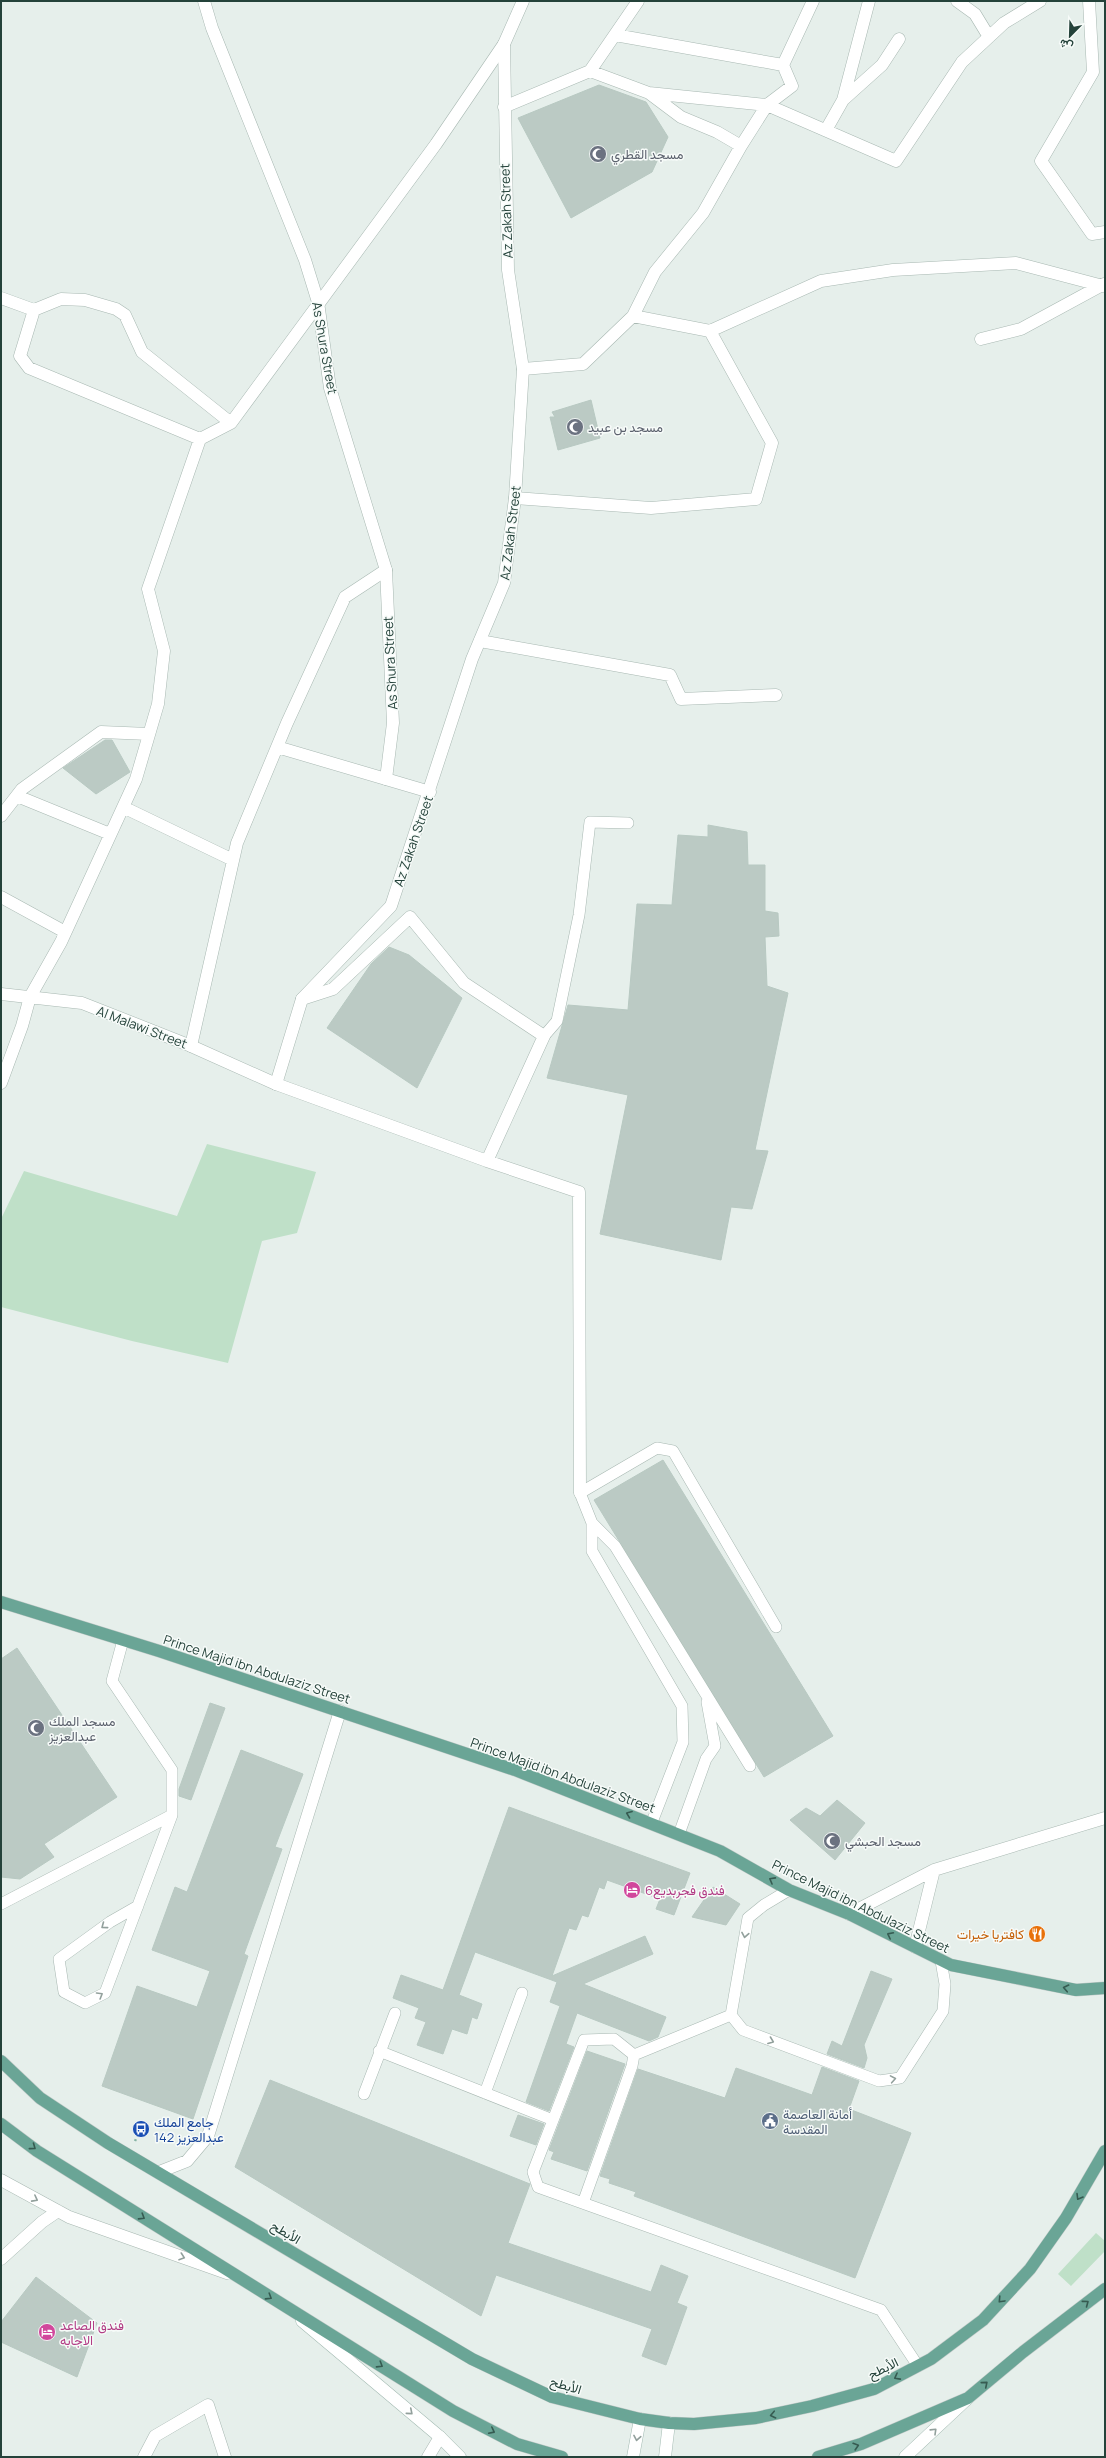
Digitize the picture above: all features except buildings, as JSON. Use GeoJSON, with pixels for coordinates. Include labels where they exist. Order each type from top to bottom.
{"type":"FeatureCollection","features":[{"type":"Feature","properties":{"kind":"main road","name":"Prince Majid ibn Abdulaziz Street"},"geometry":{"type":"LineString","coordinates":[[1,1602],[123,1640],[515,1770],[652,1822],[720,1851],[789,1890],[849,1914],[941,1961],[1076,1990],[1105,1988]]}},
{"type":"Feature","properties":{"kind":"main road","name":"الأبطح"},"geometry":{"type":"LineString","coordinates":[[1,2061],[40,2098],[108,2142],[472,2359],[552,2397],[640,2419],[668,2423],[694,2424],[756,2418],[812,2406],[874,2389],[932,2359],[983,2320],[1030,2269],[1066,2218],[1105,2151]]}},
{"type":"Feature","properties":{"kind":"main road"},"geometry":{"type":"LineString","coordinates":[[1,2124],[37,2150],[453,2411],[517,2444],[562,2457]]}},
{"type":"Feature","properties":{"kind":"main road"},"geometry":{"type":"LineString","coordinates":[[1093,2174],[1105,2161]]}},
{"type":"Feature","properties":{"kind":"main road"},"geometry":{"type":"LineString","coordinates":[[818,2457],[861,2444],[968,2398],[1023,2352],[1105,2289]]}},
{"type":"Feature","properties":{"kind":"street","name":"As Shura Street"},"geometry":{"type":"LineString","coordinates":[[204,1],[212,28],[305,260],[318,302],[330,388],[386,570],[392,723],[386,779]]}},
{"type":"Feature","properties":{"kind":"street","name":"Az Zakah Street"},"geometry":{"type":"LineString","coordinates":[[276,1084],[302,999],[391,906],[480,641],[504,583],[515,498],[523,369],[508,270],[504,44],[523,1]]}},
{"type":"Feature","properties":{"kind":"street"},"geometry":{"type":"LineString","coordinates":[[504,107],[590,71],[638,1]]}},
{"type":"Feature","properties":{"kind":"street"},"geometry":{"type":"LineString","coordinates":[[523,369],[583,364],[633,316],[655,272],[703,213],[741,146],[767,105],[792,86],[784,65],[813,1]]}},
{"type":"Feature","properties":{"kind":"street"},"geometry":{"type":"LineString","coordinates":[[826,130],[843,100],[869,1]]}},
{"type":"Feature","properties":{"kind":"street"},"geometry":{"type":"LineString","coordinates":[[958,1],[975,14],[989,37]]}},
{"type":"Feature","properties":{"kind":"street"},"geometry":{"type":"LineString","coordinates":[[590,71],[649,93],[767,105],[896,161],[962,62],[1004,23],[1040,1]]}},
{"type":"Feature","properties":{"kind":"street"},"geometry":{"type":"LineString","coordinates":[[1089,1],[1093,72],[1041,161],[1092,234],[1105,232]]}},
{"type":"Feature","properties":{"kind":"street"},"geometry":{"type":"LineString","coordinates":[[614,35],[784,65]]}},
{"type":"Feature","properties":{"kind":"street"},"geometry":{"type":"LineString","coordinates":[[843,100],[882,64],[899,39]]}},
{"type":"Feature","properties":{"kind":"street"},"geometry":{"type":"LineString","coordinates":[[1,1083],[22,1026],[30,997],[65,932],[136,779],[158,704],[164,651],[148,589],[200,439],[232,422],[318,302],[436,144],[504,44]]}},
{"type":"Feature","properties":{"kind":"street"},"geometry":{"type":"LineString","coordinates":[[649,93],[681,117],[717,132],[741,146]]}},
{"type":"Feature","properties":{"kind":"street"},"geometry":{"type":"LineString","coordinates":[[633,316],[710,331],[821,281],[893,270],[1016,263],[1104,285]]}},
{"type":"Feature","properties":{"kind":"street"},"geometry":{"type":"LineString","coordinates":[[981,339],[1022,329],[1104,285]]}},
{"type":"Feature","properties":{"kind":"street"},"geometry":{"type":"LineString","coordinates":[[1,298],[34,310],[61,299],[86,300],[116,309],[125,315],[142,352],[232,422]]}},
{"type":"Feature","properties":{"kind":"street"},"geometry":{"type":"LineString","coordinates":[[34,310],[20,356],[29,368],[200,439]]}},
{"type":"Feature","properties":{"kind":"street"},"geometry":{"type":"LineString","coordinates":[[515,498],[651,508],[756,499],[772,443],[710,331]]}},
{"type":"Feature","properties":{"kind":"street"},"geometry":{"type":"LineString","coordinates":[[191,1046],[237,843],[277,747],[344,597],[386,570]]}},
{"type":"Feature","properties":{"kind":"street"},"geometry":{"type":"LineString","coordinates":[[480,641],[670,675],[681,699],[776,695]]}},
{"type":"Feature","properties":{"kind":"street"},"geometry":{"type":"LineString","coordinates":[[1,816],[22,789],[101,732],[149,734]]}},
{"type":"Feature","properties":{"kind":"street"},"geometry":{"type":"LineString","coordinates":[[277,747],[430,792]]}},
{"type":"Feature","properties":{"kind":"street"},"geometry":{"type":"LineString","coordinates":[[16,796],[110,834]]}},
{"type":"Feature","properties":{"kind":"street"},"geometry":{"type":"LineString","coordinates":[[123,807],[233,860]]}},
{"type":"Feature","properties":{"kind":"street"},"geometry":{"type":"LineString","coordinates":[[1,897],[65,932]]}},
{"type":"Feature","properties":{"kind":"street"},"geometry":{"type":"LineString","coordinates":[[302,999],[333,989],[410,917],[464,982],[544,1036],[487,1161]]}},
{"type":"Feature","properties":{"kind":"street","name":"Al Malawi Street"},"geometry":{"type":"LineString","coordinates":[[1,994],[82,1003],[191,1046],[276,1084],[487,1161],[579,1192],[580,1493]]}},
{"type":"Feature","properties":{"kind":"street"},"geometry":{"type":"LineString","coordinates":[[159,2172],[187,2161],[208,2136],[340,1711]]}},
{"type":"Feature","properties":{"kind":"street"},"geometry":{"type":"LineString","coordinates":[[849,1914],[934,1870],[1105,1818]]}},
{"type":"Feature","properties":{"kind":"street"},"geometry":{"type":"LineString","coordinates":[[914,1948],[934,1870]]}},
{"type":"Feature","properties":{"kind":"street"},"geometry":{"type":"LineString","coordinates":[[1,2180],[58,2211],[236,2276]]}},
{"type":"Feature","properties":{"kind":"street"},"geometry":{"type":"LineString","coordinates":[[1,2259],[42,2222],[58,2211]]}},
{"type":"Feature","properties":{"kind":"street"},"geometry":{"type":"LineString","coordinates":[[284,2306],[440,2437],[460,2457]]}},
{"type":"Feature","properties":{"kind":"street"},"geometry":{"type":"LineString","coordinates":[[905,2457],[968,2398]]}},
{"type":"Feature","properties":{"kind":"street"},"geometry":{"type":"LineString","coordinates":[[144,2457],[155,2436],[208,2406],[225,2457]]}},
{"type":"Feature","properties":{"kind":"street"},"geometry":{"type":"LineString","coordinates":[[633,2457],[640,2419]]}},
{"type":"Feature","properties":{"kind":"street"},"geometry":{"type":"LineString","coordinates":[[665,2457],[668,2423]]}},
{"type":"Feature","properties":{"kind":"street"},"geometry":{"type":"LineString","coordinates":[[428,2457],[440,2437]]}},
{"type":"Feature","properties":{"kind":"lane"},"geometry":{"type":"LineString","coordinates":[[544,1036],[557,1021],[578,915],[590,822],[628,823]]}},
{"type":"Feature","properties":{"kind":"lane"},"geometry":{"type":"LineString","coordinates":[[652,1822],[682,1742],[682,1706],[592,1551],[592,1523],[580,1493],[657,1448],[674,1452],[776,1627]]}},
{"type":"Feature","properties":{"kind":"lane"},"geometry":{"type":"LineString","coordinates":[[592,1523],[614,1546],[750,1766]]}},
{"type":"Feature","properties":{"kind":"lane"},"geometry":{"type":"LineString","coordinates":[[123,1640],[112,1681],[172,1770],[172,1815],[138,1906],[105,1993],[86,2003],[64,1992],[59,1959],[110,1922],[138,1906]]}},
{"type":"Feature","properties":{"kind":"lane"},"geometry":{"type":"LineString","coordinates":[[679,1834],[706,1760],[715,1746],[705,1694]]}},
{"type":"Feature","properties":{"kind":"lane"},"geometry":{"type":"LineString","coordinates":[[1,1904],[172,1815]]}},
{"type":"Feature","properties":{"kind":"lane"},"geometry":{"type":"LineString","coordinates":[[789,1890],[764,1905],[748,1918],[731,2015],[743,2030],[878,2081],[900,2078],[943,2011],[945,1984],[941,1961]]}},
{"type":"Feature","properties":{"kind":"lane"},"geometry":{"type":"LineString","coordinates":[[485,2093],[522,1993]]}},
{"type":"Feature","properties":{"kind":"lane"},"geometry":{"type":"LineString","coordinates":[[364,2094],[379,2051],[395,2013]]}},
{"type":"Feature","properties":{"kind":"lane"},"geometry":{"type":"LineString","coordinates":[[634,2055],[731,2015]]}},
{"type":"Feature","properties":{"kind":"lane"},"geometry":{"type":"LineString","coordinates":[[634,2055],[614,2039],[584,2040],[533,2172],[538,2187],[881,2310],[918,2366]]}},
{"type":"Feature","properties":{"kind":"lane"},"geometry":{"type":"LineString","coordinates":[[379,2051],[553,2120]]}},
{"type":"Feature","properties":{"kind":"lane"},"geometry":{"type":"LineString","coordinates":[[583,2203],[632,2066],[634,2055]]}},
{"type":"Feature","properties":{"kind":"green space"},"geometry":{"type":"Polygon","coordinates":[[[207,1144],[316,1172],[297,1233],[262,1241],[228,1363],[132,1341],[1,1307],[1,1219],[24,1171],[177,1216],[207,1144]]]}},
{"type":"Feature","properties":{"kind":"green space"},"geometry":{"type":"Polygon","coordinates":[[[1096,2233],[1105,2241],[1105,2251],[1071,2286],[1058,2274],[1096,2233]]]}},
{"type":"Feature","properties":{"kind":"place","name":"مسجد القطري"},"geometry":{"type":"Point","coordinates":[598,154]}},
{"type":"Feature","properties":{"kind":"place","name":"مسجد بن عبيد"},"geometry":{"type":"Point","coordinates":[575,427]}},
{"type":"Feature","properties":{"kind":"place","name":"مسجد الملك عبدالعزيز"},"geometry":{"type":"Point","coordinates":[36,1728]}},
{"type":"Feature","properties":{"kind":"place","name":"مسجد الحبشي"},"geometry":{"type":"Point","coordinates":[832,1841]}},
{"type":"Feature","properties":{"kind":"place","name":"فندق فجربديع6"},"geometry":{"type":"Point","coordinates":[632,1890]}},
{"type":"Feature","properties":{"kind":"place","name":"كافتريا خيرات"},"geometry":{"type":"Point","coordinates":[1037,1934]}},
{"type":"Feature","properties":{"kind":"place","name":"أمانة العاصمة المقدسة"},"geometry":{"type":"Point","coordinates":[770,2121]}},
{"type":"Feature","properties":{"kind":"place","name":"جامع الملك عبدالعزيز 142"},"geometry":{"type":"Point","coordinates":[141,2129]}},
{"type":"Feature","properties":{"kind":"place","name":"فندق الصاعد الاجابه"},"geometry":{"type":"Point","coordinates":[47,2332]}}]}
